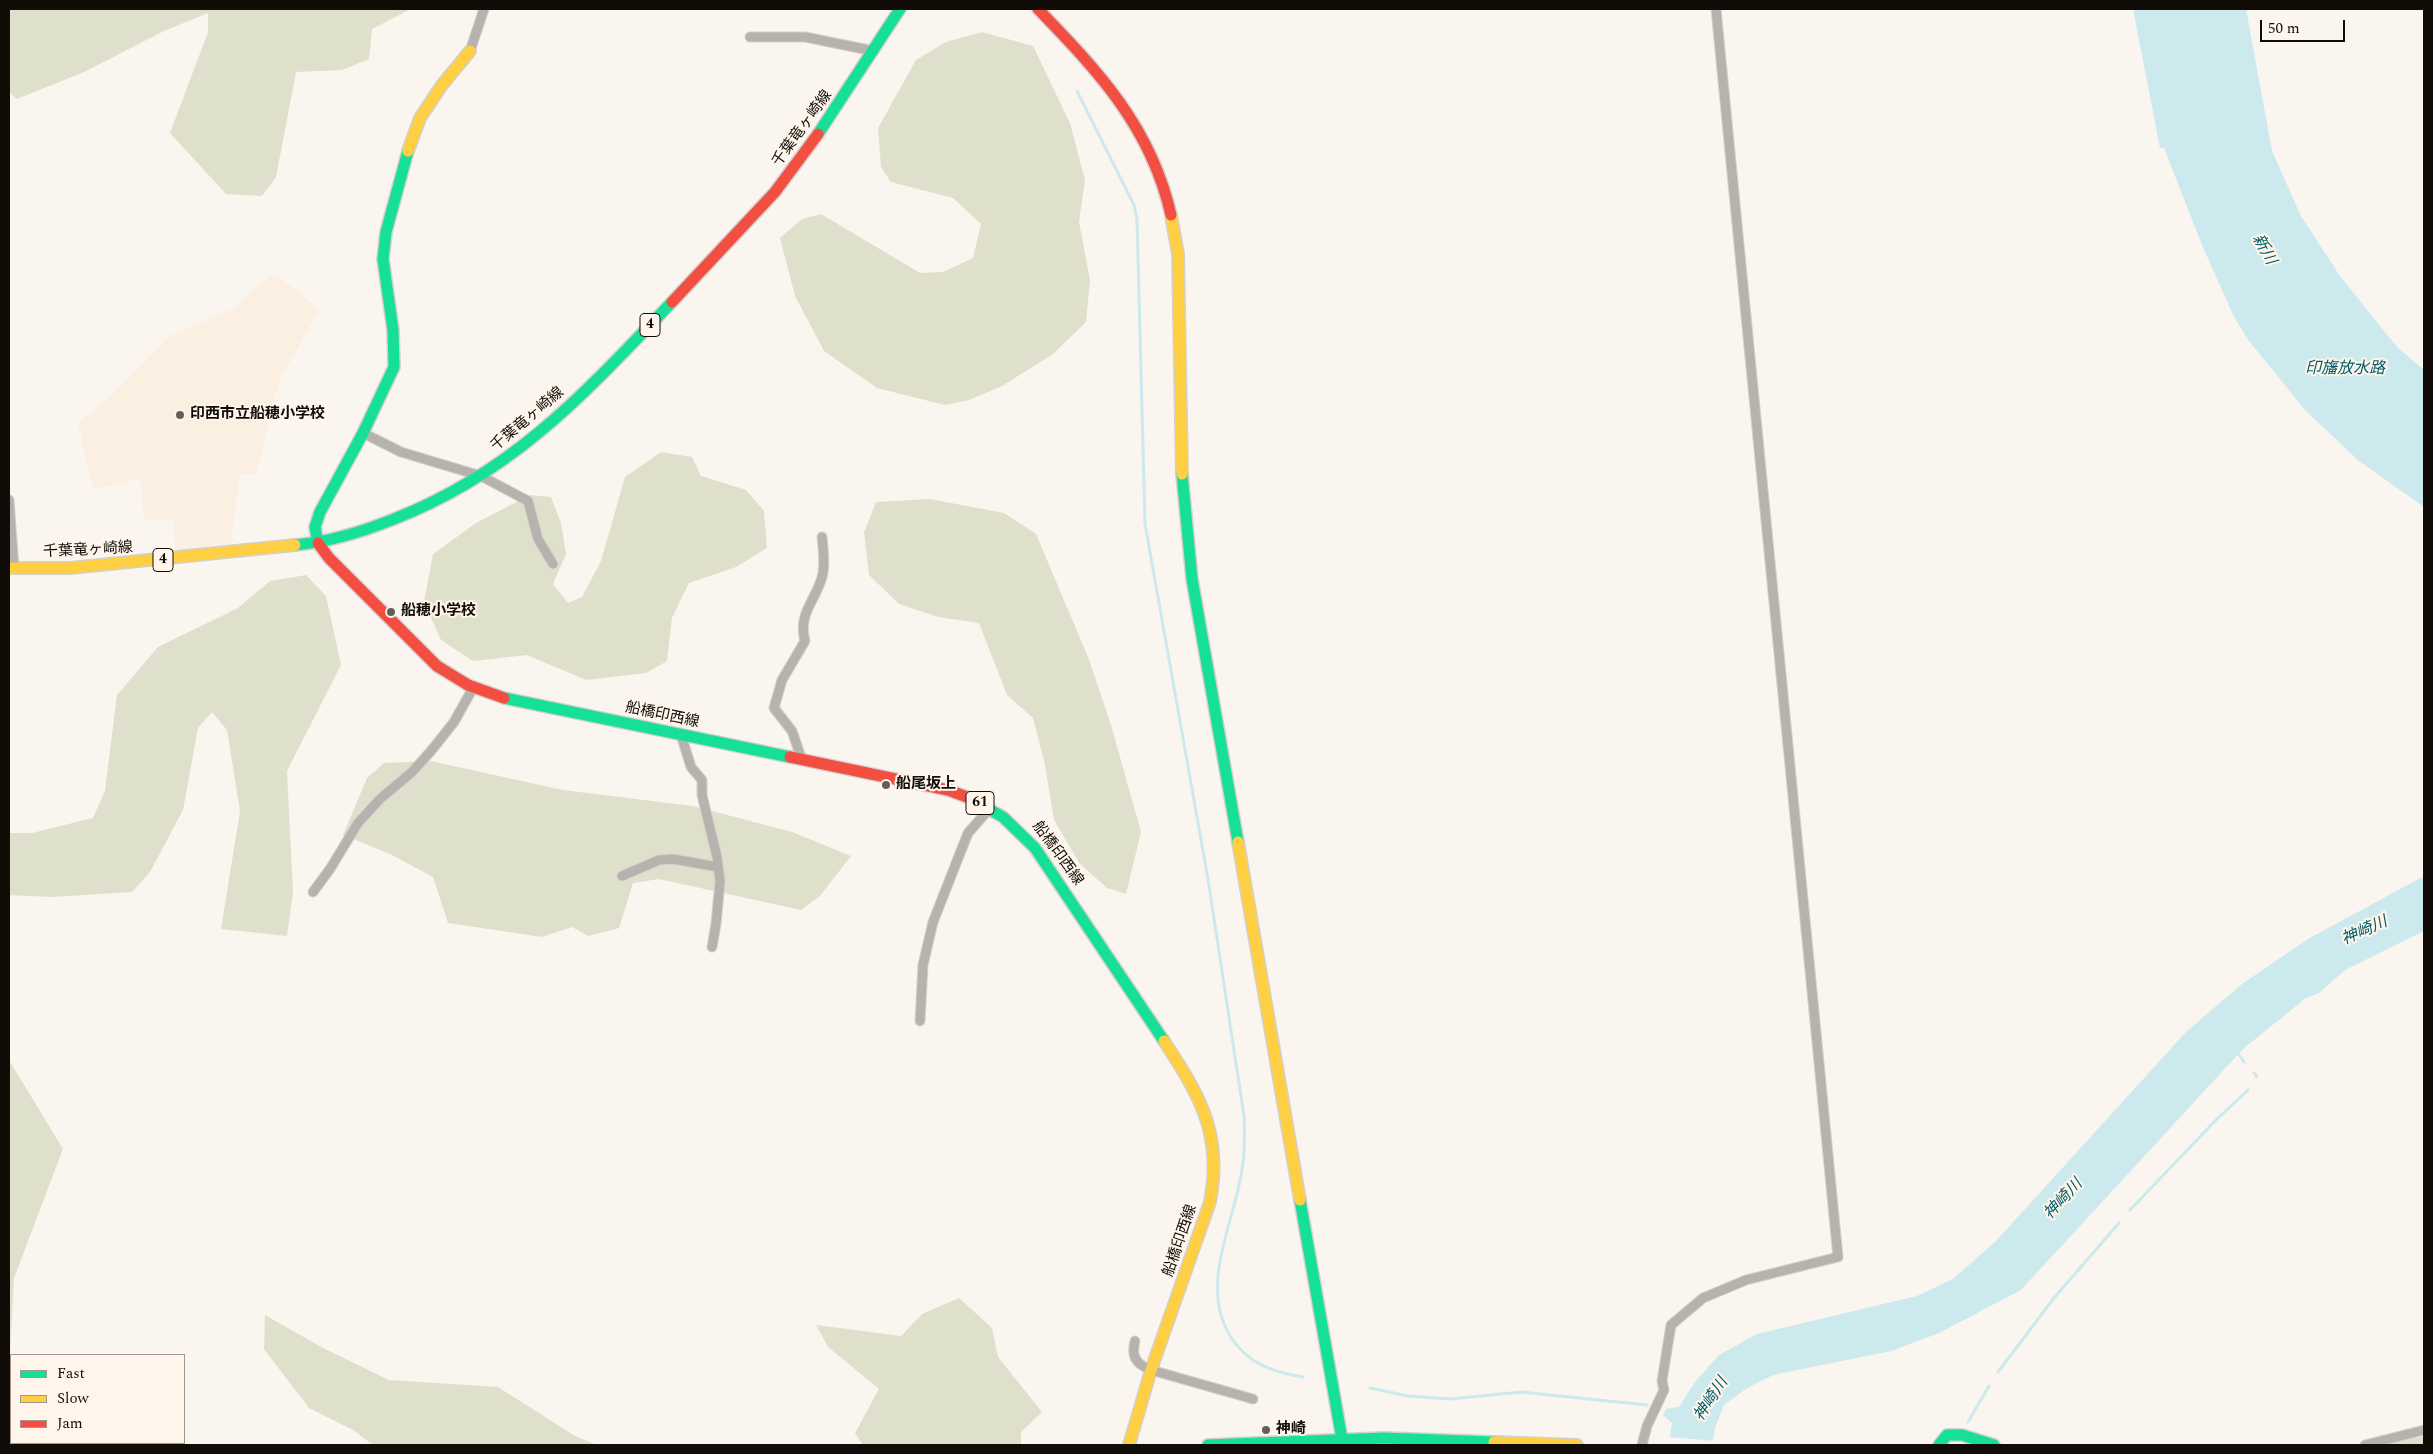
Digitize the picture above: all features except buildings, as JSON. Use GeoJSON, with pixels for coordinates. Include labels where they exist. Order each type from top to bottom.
{"type":"FeatureCollection","features":[{"type":"Feature","properties":{"kind":"main road","name":"千葉竜ヶ崎線"},"geometry":{"type":"LineString","coordinates":[[11,568],[70,568],[145,562],[318,543],[401,516],[455,492],[481,476],[539,434],[569,408],[743,228],[806,155],[900,9]]}},
{"type":"Feature","properties":{"kind":"main road"},"geometry":{"type":"LineString","coordinates":[[1038,9],[1093,65],[1129,110],[1157,163],[1172,210],[1178,254],[1182,478],[1192,579],[1342,1442]]}},
{"type":"Feature","properties":{"kind":"main road"},"geometry":{"type":"LineString","coordinates":[[318,543],[315,526],[320,512],[363,433],[394,366],[393,330],[383,260],[386,232],[405,158],[420,118],[442,85],[470,51]]}},
{"type":"Feature","properties":{"kind":"main road","name":"船橋印西線"},"geometry":{"type":"LineString","coordinates":[[318,543],[330,558],[437,666],[454,679],[473,688],[502,698],[948,790],[972,798],[1020,829],[1046,861],[1192,1083],[1206,1112],[1212,1133],[1215,1182],[1210,1202],[1151,1370],[1128,1445]]}},
{"type":"Feature","properties":{"kind":"main road"},"geometry":{"type":"LineString","coordinates":[[1939,1445],[1948,1435],[1962,1435],[1994,1445]]}},
{"type":"Feature","properties":{"kind":"main road"},"geometry":{"type":"LineString","coordinates":[[1208,1445],[1468,1440],[1577,1445]]}},
{"type":"Feature","properties":{"kind":"street"},"geometry":{"type":"LineString","coordinates":[[470,51],[484,9]]}},
{"type":"Feature","properties":{"kind":"street"},"geometry":{"type":"LineString","coordinates":[[1642,1445],[1664,1390],[1662,1381],[1671,1325],[1683,1313],[1703,1298],[1727,1286],[1838,1257],[1716,9]]}},
{"type":"Feature","properties":{"kind":"street"},"geometry":{"type":"LineString","coordinates":[[750,37],[805,37],[874,51]]}},
{"type":"Feature","properties":{"kind":"street"},"geometry":{"type":"LineString","coordinates":[[363,433],[401,452],[481,476],[528,501],[538,539],[553,564]]}},
{"type":"Feature","properties":{"kind":"street"},"geometry":{"type":"LineString","coordinates":[[9,500],[11,568]]}},
{"type":"Feature","properties":{"kind":"street"},"geometry":{"type":"LineString","coordinates":[[802,760],[792,731],[774,708],[782,680],[805,641],[802,629],[805,614],[822,573],[822,537]]}},
{"type":"Feature","properties":{"kind":"street"},"geometry":{"type":"LineString","coordinates":[[313,892],[330,869],[358,823],[380,799],[412,772],[431,751],[454,722],[473,688]]}},
{"type":"Feature","properties":{"kind":"street"},"geometry":{"type":"LineString","coordinates":[[680,735],[691,767],[702,780],[702,795],[718,867],[720,881],[712,947]]}},
{"type":"Feature","properties":{"kind":"street"},"geometry":{"type":"LineString","coordinates":[[920,1021],[922,965],[933,922],[968,834],[990,808]]}},
{"type":"Feature","properties":{"kind":"street"},"geometry":{"type":"LineString","coordinates":[[622,876],[659,860],[673,860],[718,867]]}},
{"type":"Feature","properties":{"kind":"street"},"geometry":{"type":"LineString","coordinates":[[1135,1341],[1134,1354],[1136,1360],[1151,1370],[1253,1399]]}},
{"type":"Feature","properties":{"kind":"street"},"geometry":{"type":"LineString","coordinates":[[2365,1445],[2424,1430]]}},
{"type":"Feature","properties":{"kind":"shaded area","name":"印西市立船穂小学校"},"geometry":{"type":"Polygon","coordinates":[[[276,274],[319,309],[278,384],[256,474],[240,474],[231,543],[175,550],[174,520],[144,520],[140,479],[93,490],[78,423],[110,397],[170,336],[235,308],[261,282],[276,274]]]}},
{"type":"Feature","properties":{"kind":"green space"},"geometry":{"type":"Polygon","coordinates":[[[9,9],[411,9],[372,29],[369,59],[342,70],[296,72],[276,177],[262,196],[226,194],[170,133],[208,32],[208,13],[164,31],[84,72],[17,99],[9,92],[9,9]]]}},
{"type":"Feature","properties":{"kind":"green space"},"geometry":{"type":"Polygon","coordinates":[[[982,32],[1033,46],[1070,123],[1085,180],[1079,222],[1090,280],[1086,322],[1053,354],[1002,386],[969,400],[945,405],[877,388],[824,351],[795,296],[780,238],[802,219],[821,214],[920,273],[943,272],[973,258],[981,224],[953,198],[891,182],[881,167],[878,128],[916,60],[946,42],[982,32]]]}},
{"type":"Feature","properties":{"kind":"green space"},"geometry":{"type":"Polygon","coordinates":[[[661,452],[692,457],[701,476],[746,490],[764,511],[767,548],[736,567],[689,583],[672,618],[667,661],[646,673],[586,680],[527,655],[473,661],[441,640],[424,602],[433,554],[476,523],[530,495],[551,497],[561,523],[566,554],[553,584],[568,603],[582,597],[601,561],[625,477],[661,452]]]}},
{"type":"Feature","properties":{"kind":"green space"},"geometry":{"type":"Polygon","coordinates":[[[930,499],[1004,513],[1036,534],[1088,657],[1111,725],[1141,832],[1126,894],[1107,888],[1080,864],[1054,820],[1045,765],[1033,718],[1007,695],[979,623],[938,617],[899,604],[869,575],[864,532],[876,502],[930,499]]]}},
{"type":"Feature","properties":{"kind":"green space"},"geometry":{"type":"Polygon","coordinates":[[[306,575],[326,596],[341,665],[287,771],[293,892],[287,936],[221,929],[240,811],[227,730],[212,712],[198,728],[183,810],[150,872],[132,892],[52,897],[9,895],[9,833],[32,833],[93,818],[105,791],[117,695],[158,647],[238,608],[270,581],[306,575]]]}},
{"type":"Feature","properties":{"kind":"green space"},"geometry":{"type":"Polygon","coordinates":[[[431,761],[563,790],[693,806],[792,832],[851,856],[820,896],[801,910],[659,879],[633,883],[619,928],[588,936],[572,927],[542,937],[448,923],[433,877],[390,854],[343,835],[367,778],[384,763],[431,761]]]}},
{"type":"Feature","properties":{"kind":"green space"},"geometry":{"type":"Polygon","coordinates":[[[9,1060],[63,1149],[14,1278],[9,1376],[9,1060]]]}},
{"type":"Feature","properties":{"kind":"green space"},"geometry":{"type":"Polygon","coordinates":[[[959,1298],[992,1328],[998,1357],[1042,1412],[1021,1432],[1021,1445],[863,1445],[855,1433],[879,1389],[828,1347],[816,1325],[901,1336],[922,1314],[959,1298]]]}},
{"type":"Feature","properties":{"kind":"green space"},"geometry":{"type":"Polygon","coordinates":[[[265,1315],[323,1348],[389,1380],[498,1387],[575,1436],[597,1445],[373,1445],[353,1430],[309,1408],[264,1349],[265,1315]]]}},
{"type":"Feature","properties":{"kind":"green space"},"geometry":{"type":"Polygon","coordinates":[[[2424,1436],[2424,1445],[2383,1445],[2424,1436]]]}},
{"type":"Feature","properties":{"kind":"water","name":"印旛放水路"},"geometry":{"type":"Polygon","coordinates":[[[2133,9],[2246,9],[2272,151],[2301,216],[2340,276],[2397,347],[2424,370],[2424,507],[2359,461],[2306,411],[2249,341],[2234,317],[2202,245],[2164,148],[2160,148],[2133,9]]]}},
{"type":"Feature","properties":{"kind":"water","name":"神崎川"},"geometry":{"type":"Polygon","coordinates":[[[2424,876],[2424,931],[2345,970],[2319,993],[2306,998],[2243,1049],[2021,1290],[1939,1333],[1891,1351],[1773,1375],[1747,1388],[1724,1405],[1715,1428],[1712,1445],[1669,1445],[1672,1423],[1663,1415],[1666,1409],[1679,1407],[1695,1382],[1719,1355],[1757,1334],[1917,1296],[1953,1279],[1996,1241],[2186,1032],[2242,984],[2308,939],[2424,876]]]}},
{"type":"Feature","properties":{"kind":"pier"},"geometry":{"type":"Polygon","coordinates":[[[1668,1437],[1716,1441],[1715,1445],[1666,1445],[1668,1437]]]}},
{"type":"Feature","properties":{"kind":"waterway"},"geometry":{"type":"LineString","coordinates":[[1077,91],[1134,205],[1137,219],[1145,524],[1208,879],[1244,1116],[1243,1163],[1238,1191],[1221,1254],[1218,1275],[1218,1296],[1221,1316],[1237,1346],[1253,1360],[1271,1369],[1303,1377]]}},
{"type":"Feature","properties":{"kind":"waterway"},"geometry":{"type":"LineString","coordinates":[[2237,1052],[2244,1062]]}},
{"type":"Feature","properties":{"kind":"waterway"},"geometry":{"type":"LineString","coordinates":[[2254,1073],[2257,1077]]}},
{"type":"Feature","properties":{"kind":"waterway"},"geometry":{"type":"LineString","coordinates":[[2130,1210],[2216,1120],[2248,1090]]}},
{"type":"Feature","properties":{"kind":"waterway"},"geometry":{"type":"LineString","coordinates":[[1998,1372],[2054,1298],[2119,1223]]}},
{"type":"Feature","properties":{"kind":"waterway"},"geometry":{"type":"LineString","coordinates":[[1968,1422],[1989,1386]]}},
{"type":"Feature","properties":{"kind":"waterway"},"geometry":{"type":"LineString","coordinates":[[1370,1388],[1408,1396],[1451,1399],[1521,1392],[1647,1405]]}},
{"type":"Feature","properties":{"kind":"traffic: fast"},"geometry":{"type":"LineString","coordinates":[[818,134],[900,9]]}},
{"type":"Feature","properties":{"kind":"traffic: fast"},"geometry":{"type":"LineString","coordinates":[[318,543],[315,527],[320,512],[363,433],[394,367],[393,330],[383,259],[386,232],[408,151]]}},
{"type":"Feature","properties":{"kind":"traffic: fast"},"geometry":{"type":"LineString","coordinates":[[295,545],[333,539],[382,524],[437,500],[476,478],[512,454],[578,398],[672,302]]}},
{"type":"Feature","properties":{"kind":"traffic: fast"},"geometry":{"type":"LineString","coordinates":[[1182,474],[1192,579],[1238,842]]}},
{"type":"Feature","properties":{"kind":"traffic: fast"},"geometry":{"type":"LineString","coordinates":[[504,698],[790,757]]}},
{"type":"Feature","properties":{"kind":"traffic: fast"},"geometry":{"type":"LineString","coordinates":[[967,797],[1003,817],[1035,848],[1164,1041]]}},
{"type":"Feature","properties":{"kind":"traffic: fast"},"geometry":{"type":"LineString","coordinates":[[1300,1200],[1343,1445]]}},
{"type":"Feature","properties":{"kind":"traffic: fast"},"geometry":{"type":"LineString","coordinates":[[1939,1445],[1947,1435],[1962,1435],[1994,1445]]}},
{"type":"Feature","properties":{"kind":"traffic: fast"},"geometry":{"type":"LineString","coordinates":[[1208,1445],[1384,1438],[1494,1442]]}},
{"type":"Feature","properties":{"kind":"traffic: slow"},"geometry":{"type":"LineString","coordinates":[[408,151],[420,118],[442,85],[470,51]]}},
{"type":"Feature","properties":{"kind":"traffic: slow"},"geometry":{"type":"LineString","coordinates":[[1171,215],[1178,254],[1182,474]]}},
{"type":"Feature","properties":{"kind":"traffic: slow"},"geometry":{"type":"LineString","coordinates":[[9,568],[70,568],[295,545]]}},
{"type":"Feature","properties":{"kind":"traffic: slow"},"geometry":{"type":"LineString","coordinates":[[1238,842],[1300,1200]]}},
{"type":"Feature","properties":{"kind":"traffic: slow"},"geometry":{"type":"LineString","coordinates":[[1129,1445],[1151,1370],[1210,1202],[1213,1178],[1211,1136],[1205,1117],[1198,1098],[1164,1041]]}},
{"type":"Feature","properties":{"kind":"traffic: slow"},"geometry":{"type":"LineString","coordinates":[[1494,1442],[1577,1445]]}},
{"type":"Feature","properties":{"kind":"traffic: jam"},"geometry":{"type":"LineString","coordinates":[[1038,9],[1082,55],[1120,103],[1150,155],[1162,183],[1171,215]]}},
{"type":"Feature","properties":{"kind":"traffic: jam"},"geometry":{"type":"LineString","coordinates":[[672,302],[775,192],[818,134]]}},
{"type":"Feature","properties":{"kind":"traffic: jam"},"geometry":{"type":"LineString","coordinates":[[318,543],[329,558],[437,666],[468,685],[504,698]]}},
{"type":"Feature","properties":{"kind":"traffic: jam"},"geometry":{"type":"LineString","coordinates":[[790,757],[948,790],[967,797]]}},
{"type":"Feature","properties":{"kind":"place","name":"印西市立船穂小学校"},"geometry":{"type":"Point","coordinates":[180,415]}},
{"type":"Feature","properties":{"kind":"place","name":"船穂小学校"},"geometry":{"type":"Point","coordinates":[391,612]}},
{"type":"Feature","properties":{"kind":"place","name":"船尾坂上"},"geometry":{"type":"Point","coordinates":[886,785]}},
{"type":"Feature","properties":{"kind":"place","name":"神崎"},"geometry":{"type":"Point","coordinates":[1266,1430]}},
{"type":"Feature","properties":{"kind":"water label","name":"新川"},"geometry":{"type":"Point","coordinates":[2263,250]}}]}
